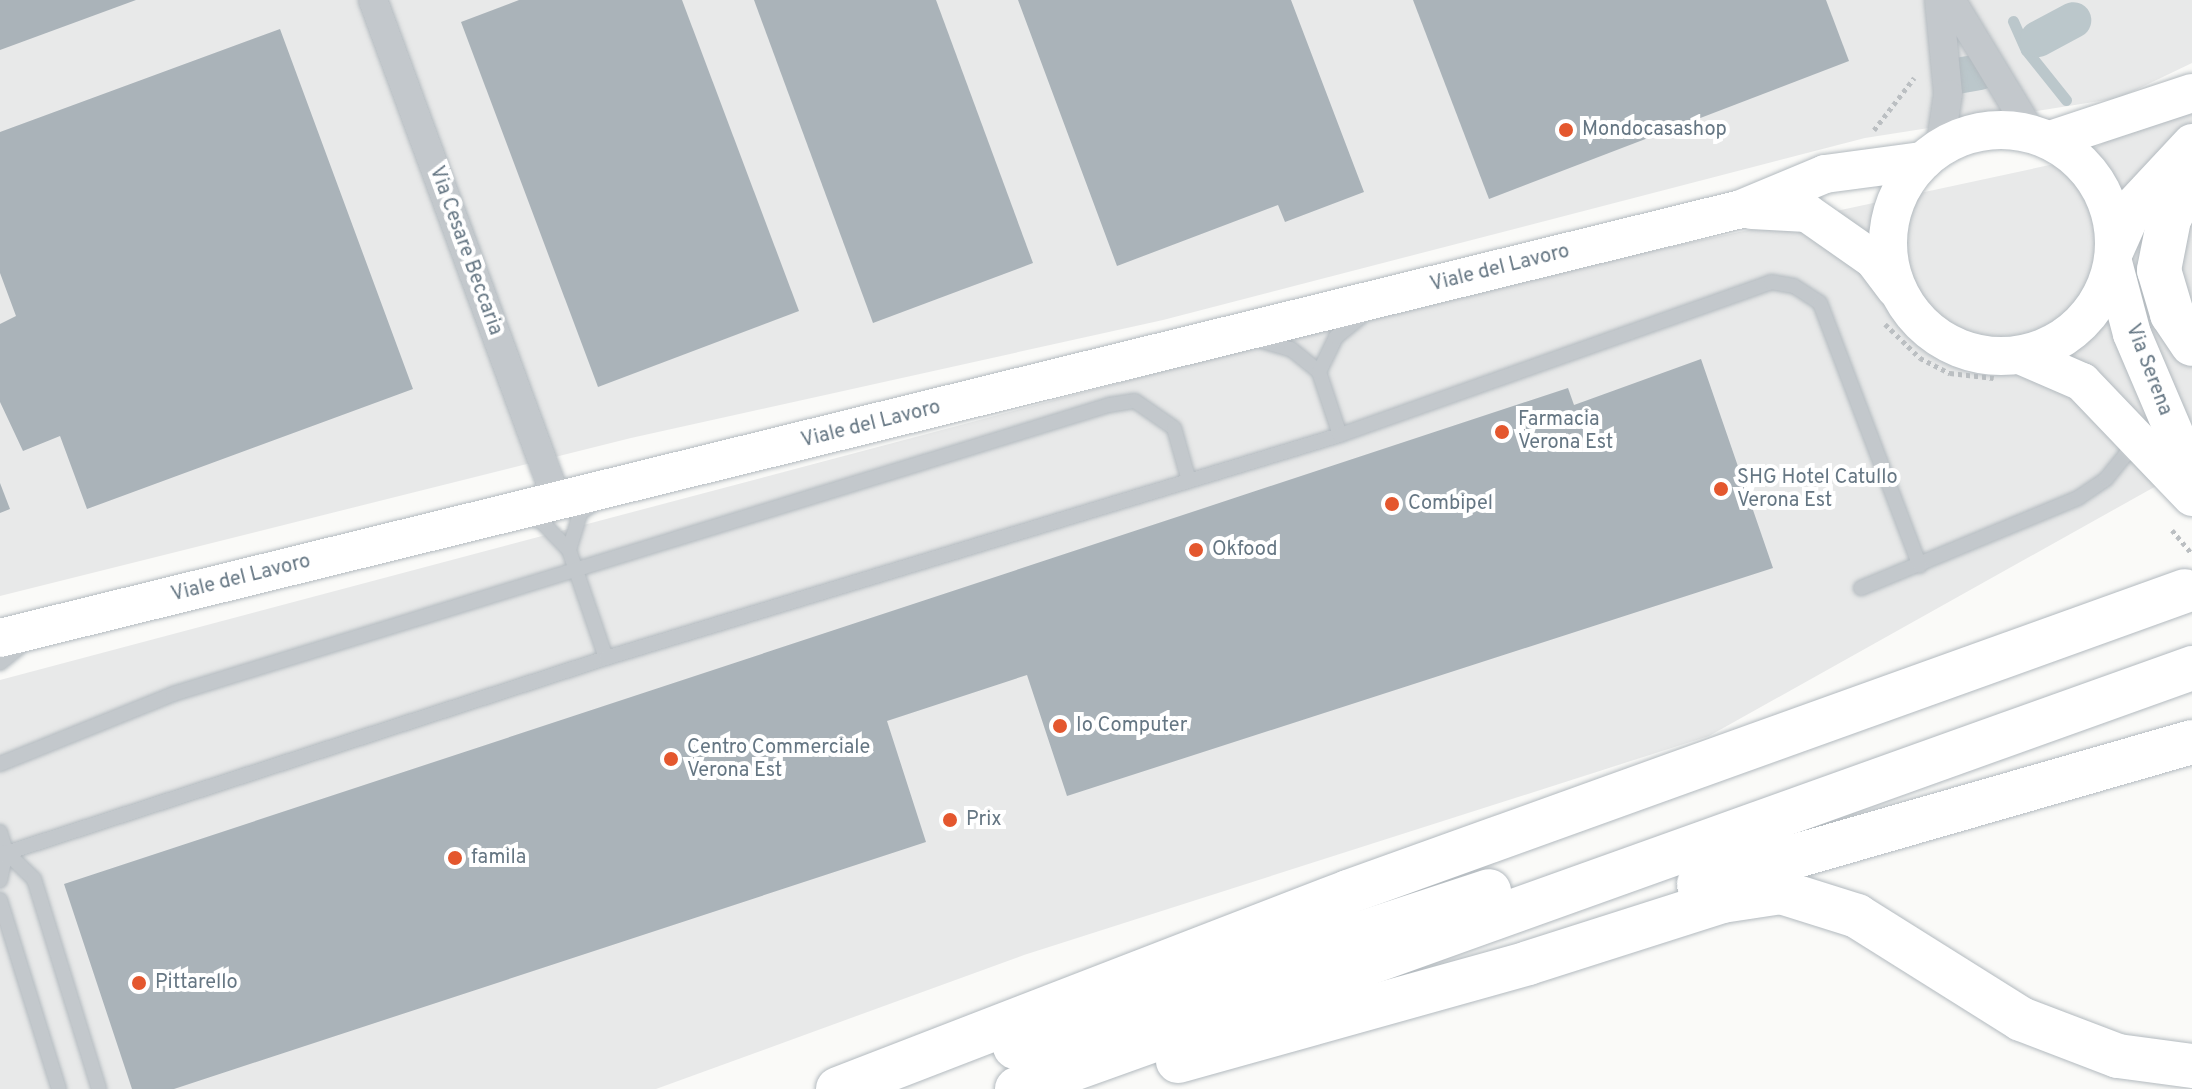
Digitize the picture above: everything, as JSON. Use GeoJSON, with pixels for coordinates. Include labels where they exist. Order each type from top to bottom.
{"type":"FeatureCollection","features":[{"type":"Feature","properties":{"kind":"highway"},"geometry":{"type":"LineString","coordinates":[[2192,175],[2169,219],[2159,270],[2172,314],[2192,344]]}},
{"type":"Feature","properties":{"kind":"highway"},"geometry":{"type":"LineString","coordinates":[[838,1089],[2188,572]]}},
{"type":"Feature","properties":{"kind":"highway"},"geometry":{"type":"LineString","coordinates":[[1017,1089],[1698,849],[1931,757],[2192,668]]}},
{"type":"Feature","properties":{"kind":"highway"},"geometry":{"type":"LineString","coordinates":[[1069,1089],[1763,863],[2192,742]]}},
{"type":"Feature","properties":{"kind":"highway"},"geometry":{"type":"LineString","coordinates":[[887,1089],[1691,825],[1931,757]]}},
{"type":"Feature","properties":{"kind":"highway"},"geometry":{"type":"LineString","coordinates":[[1076,1089],[1528,963],[1722,901],[1781,892],[1857,916],[2021,1019],[2118,1056],[2192,1066]]}},
{"type":"Feature","properties":{"kind":"street","name":"Via Cesare Beccaria"},"geometry":{"type":"LineString","coordinates":[[373,0],[558,503]]}},
{"type":"Feature","properties":{"kind":"street"},"geometry":{"type":"LineString","coordinates":[[1932,154],[1948,94],[1939,0]]}},
{"type":"Feature","properties":{"kind":"street"},"geometry":{"type":"LineString","coordinates":[[1951,0],[2041,137]]}},
{"type":"Feature","properties":{"kind":"street","name":"Viale del Lavoro"},"geometry":{"type":"LineString","coordinates":[[2041,137],[2192,93]]}},
{"type":"Feature","properties":{"kind":"street","name":"Viale del Lavoro"},"geometry":{"type":"LineString","coordinates":[[0,638],[558,503],[1741,209],[1825,174],[1932,154],[1986,130],[2041,137],[2078,159],[2099,185],[2112,216],[2114,256]]}},
{"type":"Feature","properties":{"kind":"street","name":"Viale del Lavoro"},"geometry":{"type":"LineString","coordinates":[[1741,209],[1807,213],[1874,260],[1888,303],[1948,344],[2016,368],[2081,324],[2102,295],[2136,203],[2192,143]]}},
{"type":"Feature","properties":{"kind":"street","name":"Viale del Lavoro"},"geometry":{"type":"LineString","coordinates":[[1888,303],[1890,223],[1901,189],[1932,154]]}},
{"type":"Feature","properties":{"kind":"street","name":"Via Serena"},"geometry":{"type":"LineString","coordinates":[[2114,256],[2132,334],[2192,475]]}},
{"type":"Feature","properties":{"kind":"street"},"geometry":{"type":"LineString","coordinates":[[2016,368],[2082,382],[2136,442],[2180,511]]}},
{"type":"Feature","properties":{"kind":"lane"},"geometry":{"type":"LineString","coordinates":[[3,854],[606,658],[1340,435],[1771,282],[1794,286],[1820,303],[1920,566]]}},
{"type":"Feature","properties":{"kind":"lane"},"geometry":{"type":"LineString","coordinates":[[1319,372],[1336,337],[1382,298]]}},
{"type":"Feature","properties":{"kind":"lane"},"geometry":{"type":"LineString","coordinates":[[1236,334],[1291,349],[1319,372],[1340,435]]}},
{"type":"Feature","properties":{"kind":"lane"},"geometry":{"type":"LineString","coordinates":[[0,764],[173,694],[574,566],[1135,401],[1174,428],[1189,481]]}},
{"type":"Feature","properties":{"kind":"lane"},"geometry":{"type":"LineString","coordinates":[[1861,588],[2078,498],[2106,479],[2136,442]]}},
{"type":"Feature","properties":{"kind":"lane"},"geometry":{"type":"LineString","coordinates":[[569,550],[580,513],[618,487]]}},
{"type":"Feature","properties":{"kind":"lane"},"geometry":{"type":"LineString","coordinates":[[501,516],[541,521],[569,550],[606,658]]}},
{"type":"Feature","properties":{"kind":"lane"},"geometry":{"type":"LineString","coordinates":[[0,663],[48,626]]}},
{"type":"Feature","properties":{"kind":"lane"},"geometry":{"type":"LineString","coordinates":[[0,832],[3,854],[0,880]]}},
{"type":"Feature","properties":{"kind":"lane"},"geometry":{"type":"LineString","coordinates":[[3,854],[34,879],[99,1089]]}},
{"type":"Feature","properties":{"kind":"lane"},"geometry":{"type":"LineString","coordinates":[[0,900],[59,1089]]}},
{"type":"Feature","properties":{"kind":"path"},"geometry":{"type":"LineString","coordinates":[[1863,134],[1898,106],[1921,63]]}},
{"type":"Feature","properties":{"kind":"path"},"geometry":{"type":"LineString","coordinates":[[1888,303],[1896,338],[1950,373],[2016,368]]}},
{"type":"Feature","properties":{"kind":"path"},"geometry":{"type":"LineString","coordinates":[[2180,511],[2188,572]]}},
{"type":"Feature","properties":{"kind":"shaded area"},"geometry":{"type":"Polygon","coordinates":[[[0,0],[2192,0],[2192,63],[2119,98],[1865,138],[1163,320],[631,438],[0,596],[0,0]]]}},
{"type":"Feature","properties":{"kind":"shaded area"},"geometry":{"type":"Polygon","coordinates":[[[2192,93],[2192,466],[1709,736],[1024,955],[656,1089],[0,1089],[0,680],[1465,291],[2073,160],[2192,93]]]}},
{"type":"Feature","properties":{"kind":"building"},"geometry":{"type":"Polygon","coordinates":[[[0,0],[136,0],[0,50],[0,0]]]}},
{"type":"Feature","properties":{"kind":"building"},"geometry":{"type":"Polygon","coordinates":[[[519,0],[682,0],[799,311],[598,387],[461,22],[519,0]]]}},
{"type":"Feature","properties":{"kind":"building"},"geometry":{"type":"Polygon","coordinates":[[[754,0],[936,0],[1033,263],[873,323],[754,0]]]}},
{"type":"Feature","properties":{"kind":"building"},"geometry":{"type":"Polygon","coordinates":[[[1018,0],[1291,0],[1364,192],[1285,222],[1278,205],[1117,266],[1018,0]]]}},
{"type":"Feature","properties":{"kind":"building","name":"Mondocasashop"},"geometry":{"type":"Polygon","coordinates":[[[1413,0],[1826,0],[1849,61],[1489,199],[1413,0]]]}},
{"type":"Feature","properties":{"kind":"building"},"geometry":{"type":"Polygon","coordinates":[[[280,29],[413,389],[87,509],[60,436],[23,451],[0,402],[0,324],[16,316],[0,273],[0,132],[280,29]]]}},
{"type":"Feature","properties":{"kind":"building","name":"Centro Commerciale Verona Est"},"geometry":{"type":"Polygon","coordinates":[[[1701,359],[1773,568],[1067,796],[1027,675],[887,721],[926,842],[174,1089],[132,1089],[64,884],[1568,388],[1574,405],[1701,359]]]}},
{"type":"Feature","properties":{"kind":"building"},"geometry":{"type":"Polygon","coordinates":[[[0,483],[10,509],[0,513],[0,483]]]}},
{"type":"Feature","properties":{"kind":"waterway"},"geometry":{"type":"LineString","coordinates":[[2038,39],[2073,20]]}},
{"type":"Feature","properties":{"kind":"waterway"},"geometry":{"type":"LineString","coordinates":[[2013,21],[2026,50],[2066,100]]}},
{"type":"Feature","properties":{"kind":"waterway"},"geometry":{"type":"LineString","coordinates":[[1957,76],[1980,72]]}},
{"type":"Feature","properties":{"kind":"place","name":"Mondocasashop"},"geometry":{"type":"Point","coordinates":[1566,130]}},
{"type":"Feature","properties":{"kind":"place","name":"Farmacia Verona Est"},"geometry":{"type":"Point","coordinates":[1502,432]}},
{"type":"Feature","properties":{"kind":"place","name":"SHG Hotel Catullo Verona Est"},"geometry":{"type":"Point","coordinates":[1721,489]}},
{"type":"Feature","properties":{"kind":"place","name":"Combipel"},"geometry":{"type":"Point","coordinates":[1392,504]}},
{"type":"Feature","properties":{"kind":"place","name":"Okfood"},"geometry":{"type":"Point","coordinates":[1196,550]}},
{"type":"Feature","properties":{"kind":"place","name":"Io Computer"},"geometry":{"type":"Point","coordinates":[1060,726]}},
{"type":"Feature","properties":{"kind":"place","name":"Centro Commerciale Verona Est"},"geometry":{"type":"Point","coordinates":[671,759]}},
{"type":"Feature","properties":{"kind":"place","name":"Prix"},"geometry":{"type":"Point","coordinates":[950,820]}},
{"type":"Feature","properties":{"kind":"place","name":"famila"},"geometry":{"type":"Point","coordinates":[455,858]}},
{"type":"Feature","properties":{"kind":"place","name":"Pittarello"},"geometry":{"type":"Point","coordinates":[139,983]}}]}
